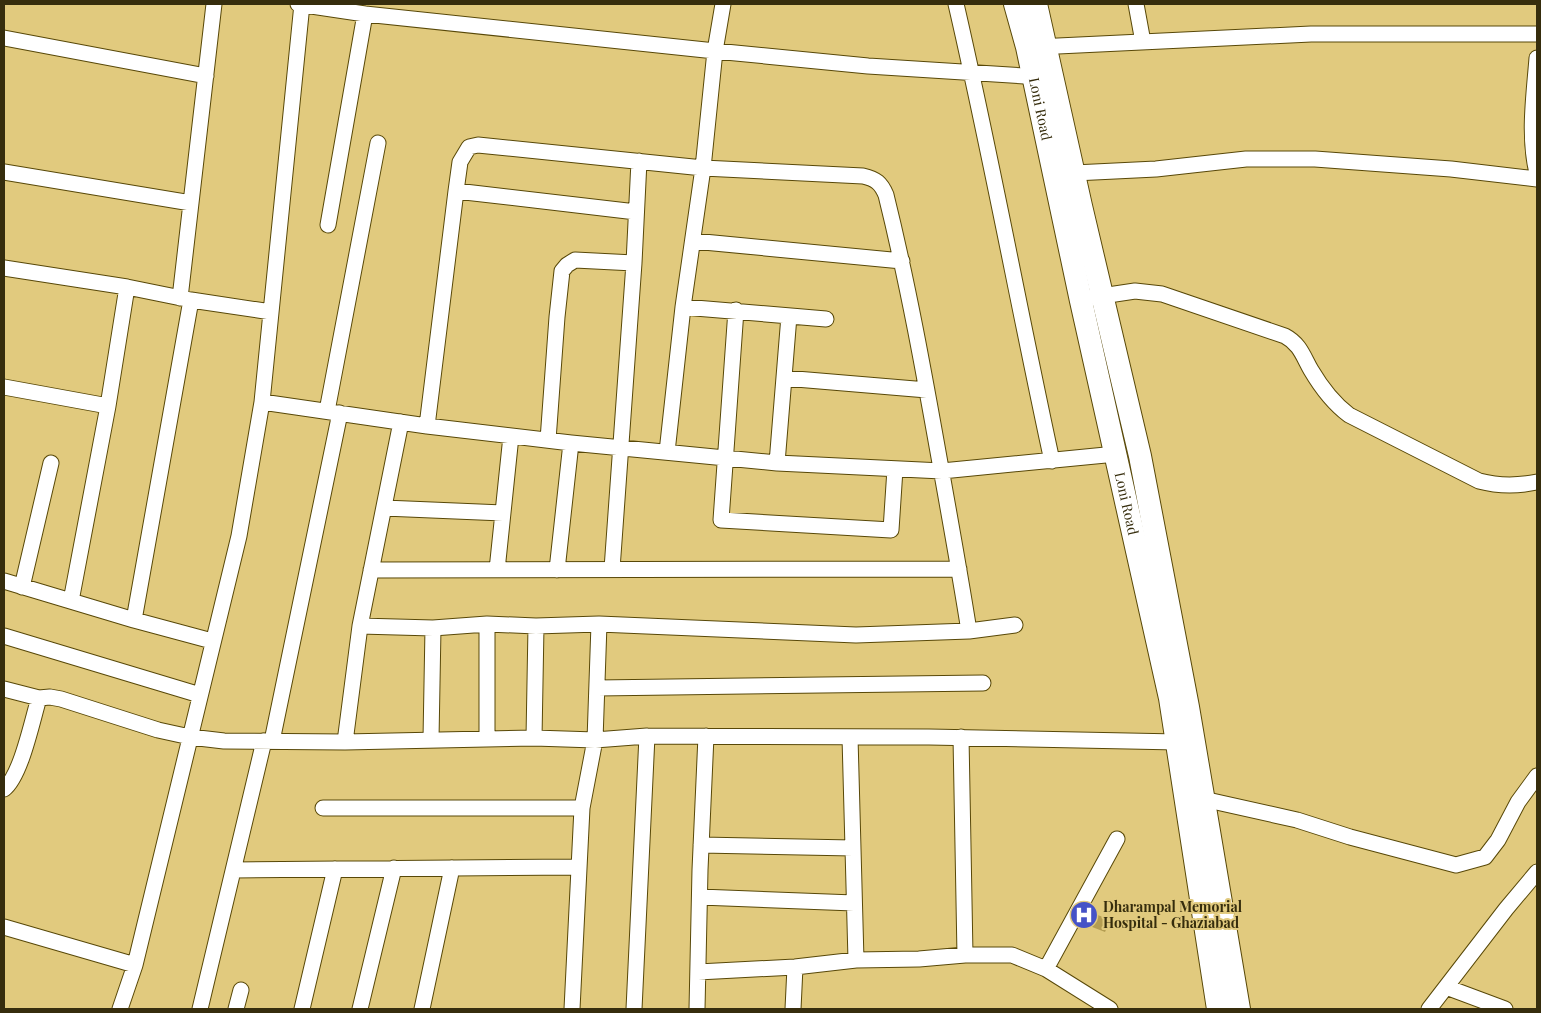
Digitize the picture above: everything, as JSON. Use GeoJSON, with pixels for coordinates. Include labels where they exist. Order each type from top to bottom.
{"type":"FeatureCollection","features":[{"type":"Feature","properties":{"kind":"highway","name":"Loni Road"},"geometry":{"type":"LineString","coordinates":[[1015,4],[1036,47],[1043,77],[1081,301],[1170,698],[1218,1009]]}},
{"type":"Feature","properties":{"kind":"highway","name":"Loni Road"},"geometry":{"type":"LineString","coordinates":[[1036,4],[1036,47]]}},
{"type":"Feature","properties":{"kind":"highway","name":"Loni Road"},"geometry":{"type":"LineString","coordinates":[[1043,77],[1074,173],[1140,456],[1186,697],[1239,1009]]}},
{"type":"Feature","properties":{"kind":"street"},"geometry":{"type":"LineString","coordinates":[[134,620],[186,299],[191,203],[214,4]]}},
{"type":"Feature","properties":{"kind":"street"},"geometry":{"type":"LineString","coordinates":[[298,4],[365,14],[868,66],[1043,77]]}},
{"type":"Feature","properties":{"kind":"street"},"geometry":{"type":"LineString","coordinates":[[120,1009],[135,965],[212,641],[239,536],[262,402],[302,4]]}},
{"type":"Feature","properties":{"kind":"street"},"geometry":{"type":"LineString","coordinates":[[667,452],[683,306],[703,168],[715,51],[723,4]]}},
{"type":"Feature","properties":{"kind":"street"},"geometry":{"type":"LineString","coordinates":[[956,4],[972,73],[1022,326],[1052,460]]}},
{"type":"Feature","properties":{"kind":"street"},"geometry":{"type":"LineString","coordinates":[[1136,4],[1143,42]]}},
{"type":"Feature","properties":{"kind":"street"},"geometry":{"type":"LineString","coordinates":[[328,225],[365,14]]}},
{"type":"Feature","properties":{"kind":"street"},"geometry":{"type":"LineString","coordinates":[[1036,47],[1312,34],[1537,34]]}},
{"type":"Feature","properties":{"kind":"street"},"geometry":{"type":"LineString","coordinates":[[4,38],[206,76]]}},
{"type":"Feature","properties":{"kind":"street"},"geometry":{"type":"LineString","coordinates":[[1537,58],[1533,104],[1533,138],[1537,173]]}},
{"type":"Feature","properties":{"kind":"street"},"geometry":{"type":"LineString","coordinates":[[200,1009],[268,741],[334,412],[378,143]]}},
{"type":"Feature","properties":{"kind":"street"},"geometry":{"type":"LineString","coordinates":[[427,426],[460,162],[463,154],[469,147],[478,145],[703,168],[863,176],[875,179],[882,186],[886,195],[902,261],[942,471],[969,631]]}},
{"type":"Feature","properties":{"kind":"street"},"geometry":{"type":"LineString","coordinates":[[1074,173],[1156,169],[1246,159],[1315,159],[1451,169],[1537,179]]}},
{"type":"Feature","properties":{"kind":"street"},"geometry":{"type":"LineString","coordinates":[[612,569],[634,264],[639,161]]}},
{"type":"Feature","properties":{"kind":"street"},"geometry":{"type":"LineString","coordinates":[[4,172],[191,203]]}},
{"type":"Feature","properties":{"kind":"street"},"geometry":{"type":"LineString","coordinates":[[456,191],[636,212]]}},
{"type":"Feature","properties":{"kind":"street"},"geometry":{"type":"LineString","coordinates":[[693,241],[902,261]]}},
{"type":"Feature","properties":{"kind":"street"},"geometry":{"type":"LineString","coordinates":[[548,440],[562,270],[575,260],[634,264]]}},
{"type":"Feature","properties":{"kind":"street"},"geometry":{"type":"LineString","coordinates":[[4,268],[270,312]]}},
{"type":"Feature","properties":{"kind":"street"},"geometry":{"type":"LineString","coordinates":[[71,601],[108,406],[127,287]]}},
{"type":"Feature","properties":{"kind":"street"},"geometry":{"type":"LineString","coordinates":[[1081,301],[1102,295],[1135,292],[1162,294],[1285,336],[1294,340],[1310,369],[1333,401],[1349,415],[1479,481],[1511,485],[1537,482]]}},
{"type":"Feature","properties":{"kind":"street"},"geometry":{"type":"LineString","coordinates":[[683,306],[826,319]]}},
{"type":"Feature","properties":{"kind":"street"},"geometry":{"type":"LineString","coordinates":[[736,310],[721,520],[892,530],[895,469]]}},
{"type":"Feature","properties":{"kind":"street"},"geometry":{"type":"LineString","coordinates":[[777,463],[789,316]]}},
{"type":"Feature","properties":{"kind":"street"},"geometry":{"type":"LineString","coordinates":[[784,378],[927,390]]}},
{"type":"Feature","properties":{"kind":"street"},"geometry":{"type":"LineString","coordinates":[[4,387],[108,406]]}},
{"type":"Feature","properties":{"kind":"street"},"geometry":{"type":"LineString","coordinates":[[262,402],[511,436],[777,463],[942,471],[1116,454]]}},
{"type":"Feature","properties":{"kind":"street"},"geometry":{"type":"LineString","coordinates":[[345,742],[360,626],[401,422]]}},
{"type":"Feature","properties":{"kind":"street"},"geometry":{"type":"LineString","coordinates":[[497,570],[511,436]]}},
{"type":"Feature","properties":{"kind":"street"},"geometry":{"type":"LineString","coordinates":[[558,570],[571,443]]}},
{"type":"Feature","properties":{"kind":"street"},"geometry":{"type":"LineString","coordinates":[[22,586],[51,463]]}},
{"type":"Feature","properties":{"kind":"street"},"geometry":{"type":"LineString","coordinates":[[384,508],[503,513]]}},
{"type":"Feature","properties":{"kind":"street"},"geometry":{"type":"LineString","coordinates":[[371,570],[959,569]]}},
{"type":"Feature","properties":{"kind":"street"},"geometry":{"type":"LineString","coordinates":[[4,581],[212,641]]}},
{"type":"Feature","properties":{"kind":"street"},"geometry":{"type":"LineString","coordinates":[[360,626],[433,628],[487,624],[536,626],[598,624],[856,635],[969,631],[1015,625]]}},
{"type":"Feature","properties":{"kind":"street"},"geometry":{"type":"LineString","coordinates":[[487,624],[488,738]]}},
{"type":"Feature","properties":{"kind":"street"},"geometry":{"type":"LineString","coordinates":[[572,1009],[582,808],[595,740],[598,624]]}},
{"type":"Feature","properties":{"kind":"street"},"geometry":{"type":"LineString","coordinates":[[534,738],[536,626]]}},
{"type":"Feature","properties":{"kind":"street"},"geometry":{"type":"LineString","coordinates":[[431,739],[433,628]]}},
{"type":"Feature","properties":{"kind":"street"},"geometry":{"type":"LineString","coordinates":[[4,636],[200,695]]}},
{"type":"Feature","properties":{"kind":"street"},"geometry":{"type":"LineString","coordinates":[[597,688],[983,683]]}},
{"type":"Feature","properties":{"kind":"street"},"geometry":{"type":"LineString","coordinates":[[4,689],[39,698],[61,699],[158,730],[224,741],[345,742],[488,738],[595,740],[647,736],[850,736],[1178,742]]}},
{"type":"Feature","properties":{"kind":"street"},"geometry":{"type":"LineString","coordinates":[[4,790],[18,768],[39,698]]}},
{"type":"Feature","properties":{"kind":"street"},"geometry":{"type":"LineString","coordinates":[[634,1009],[647,736]]}},
{"type":"Feature","properties":{"kind":"street"},"geometry":{"type":"LineString","coordinates":[[697,1009],[706,736]]}},
{"type":"Feature","properties":{"kind":"street"},"geometry":{"type":"LineString","coordinates":[[850,736],[856,960]]}},
{"type":"Feature","properties":{"kind":"street"},"geometry":{"type":"LineString","coordinates":[[961,738],[965,955]]}},
{"type":"Feature","properties":{"kind":"street"},"geometry":{"type":"LineString","coordinates":[[1203,799],[1296,820],[1358,839],[1456,865],[1485,857],[1498,840],[1518,802],[1537,776]]}},
{"type":"Feature","properties":{"kind":"street"},"geometry":{"type":"LineString","coordinates":[[323,808],[582,808]]}},
{"type":"Feature","properties":{"kind":"street"},"geometry":{"type":"LineString","coordinates":[[1046,969],[1117,839]]}},
{"type":"Feature","properties":{"kind":"street"},"geometry":{"type":"LineString","coordinates":[[701,845],[853,848]]}},
{"type":"Feature","properties":{"kind":"street"},"geometry":{"type":"LineString","coordinates":[[234,870],[578,867]]}},
{"type":"Feature","properties":{"kind":"street"},"geometry":{"type":"LineString","coordinates":[[360,1009],[394,868]]}},
{"type":"Feature","properties":{"kind":"street"},"geometry":{"type":"LineString","coordinates":[[422,1009],[452,868]]}},
{"type":"Feature","properties":{"kind":"street"},"geometry":{"type":"LineString","coordinates":[[302,1009],[334,869]]}},
{"type":"Feature","properties":{"kind":"street"},"geometry":{"type":"LineString","coordinates":[[1429,1009],[1537,872]]}},
{"type":"Feature","properties":{"kind":"street"},"geometry":{"type":"LineString","coordinates":[[700,897],[854,902]]}},
{"type":"Feature","properties":{"kind":"street"},"geometry":{"type":"LineString","coordinates":[[4,927],[135,965]]}},
{"type":"Feature","properties":{"kind":"street"},"geometry":{"type":"LineString","coordinates":[[698,972],[795,967],[856,960],[919,959],[965,955],[1012,955],[1046,969],[1103,1007]]}},
{"type":"Feature","properties":{"kind":"street"},"geometry":{"type":"LineString","coordinates":[[793,1009],[795,967]]}},
{"type":"Feature","properties":{"kind":"street"},"geometry":{"type":"LineString","coordinates":[[1446,987],[1505,1009]]}},
{"type":"Feature","properties":{"kind":"street"},"geometry":{"type":"LineString","coordinates":[[236,1009],[241,990]]}},
{"type":"Feature","properties":{"kind":"building"},"geometry":{"type":"Polygon","coordinates":[[[1088,911],[1110,920],[1105,932],[1082,923],[1088,911]]]}},
{"type":"Feature","properties":{"kind":"place","name":"Dharampal Memorial Hospital - Ghaziabad"},"geometry":{"type":"Point","coordinates":[1084,915]}}]}
